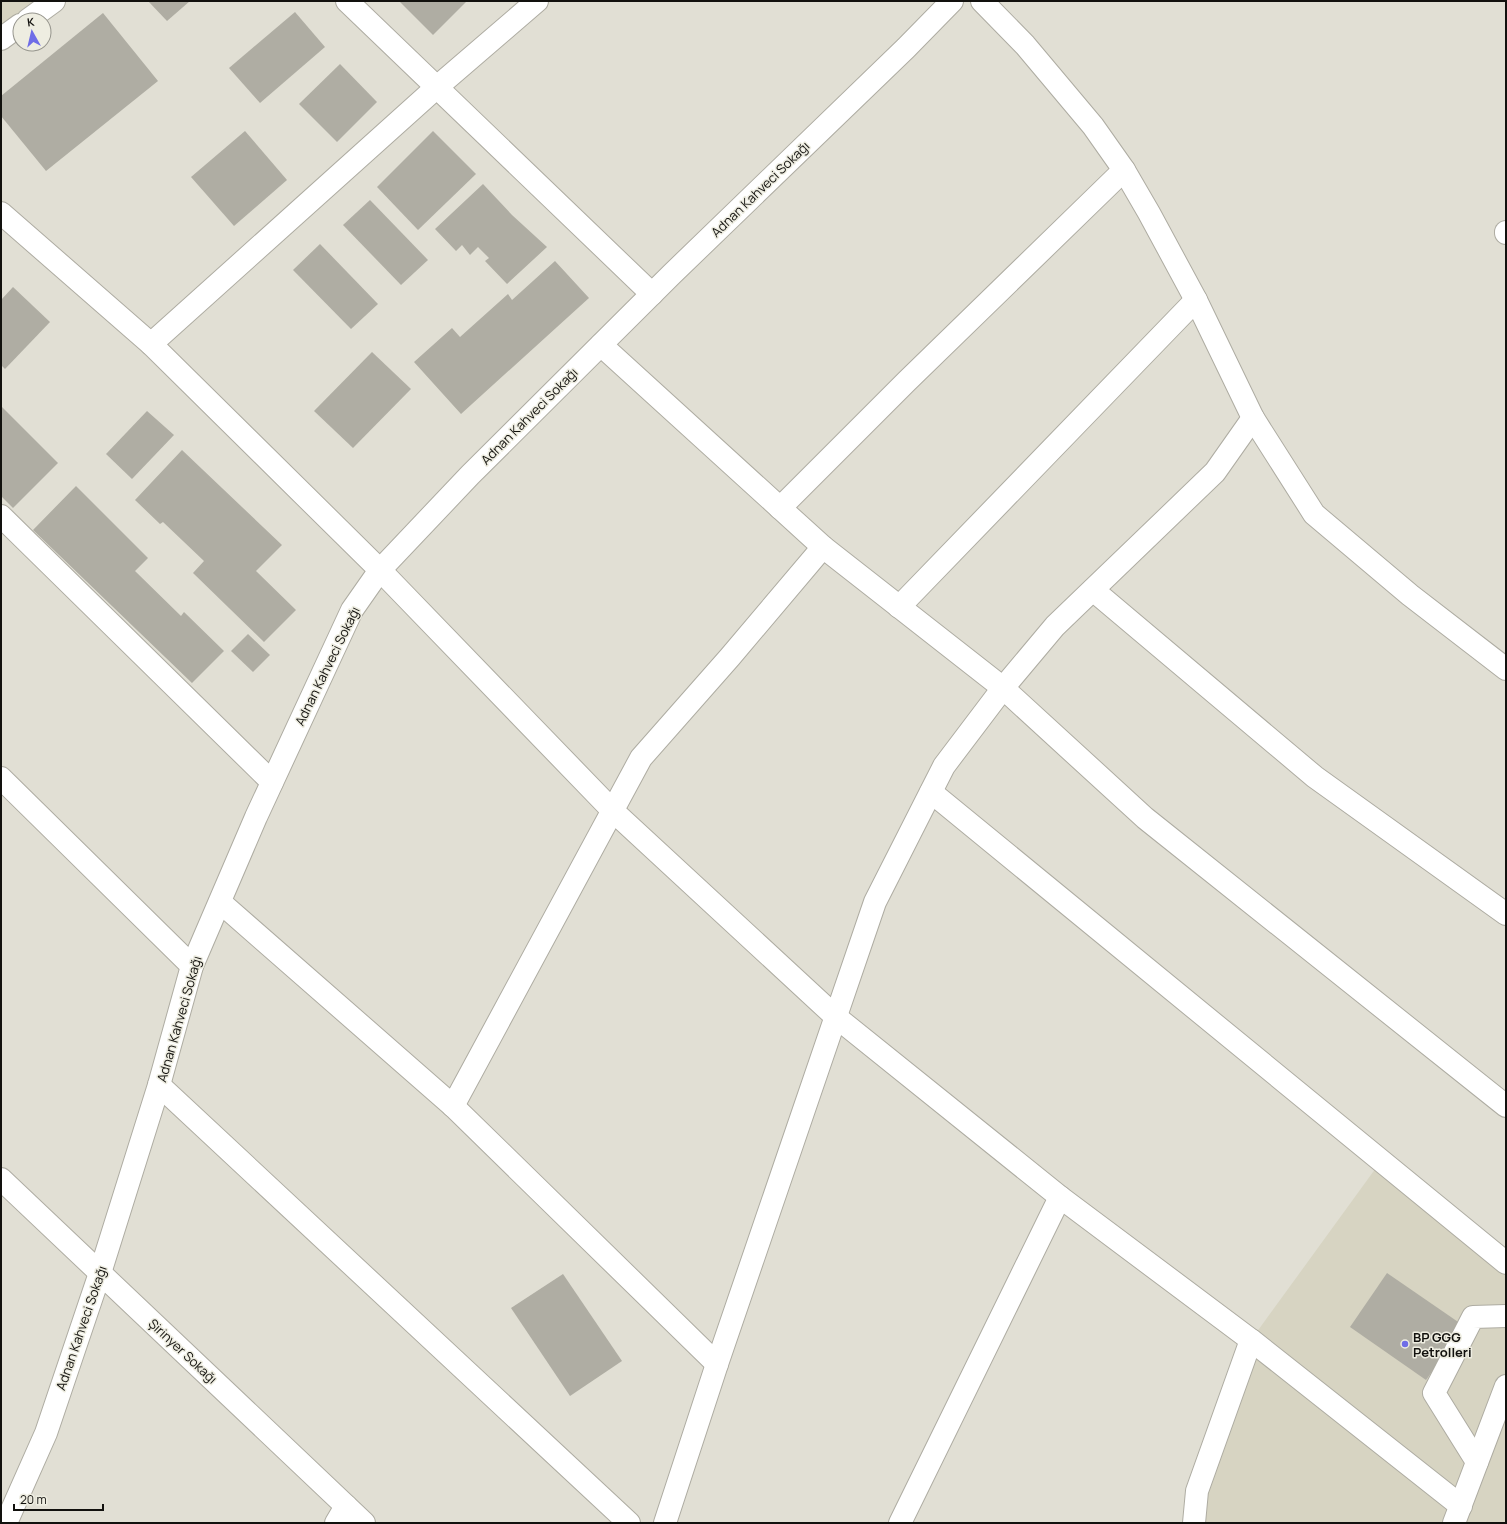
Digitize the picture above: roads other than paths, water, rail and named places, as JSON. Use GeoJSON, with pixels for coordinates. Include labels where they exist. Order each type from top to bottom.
{"type":"FeatureCollection","features":[{"type":"Feature","properties":{"kind":"street"},"geometry":{"type":"LineString","coordinates":[[39,12],[54,1]]}},
{"type":"Feature","properties":{"kind":"street"},"geometry":{"type":"LineString","coordinates":[[347,1],[652,294]]}},
{"type":"Feature","properties":{"kind":"street"},"geometry":{"type":"LineString","coordinates":[[151,344],[437,87],[538,1]]}},
{"type":"Feature","properties":{"kind":"street","name":"Adnan Kahveci Sokağı"},"geometry":{"type":"LineString","coordinates":[[6,1523],[46,1432],[100,1273],[159,1085],[192,966],[272,782],[352,610],[380,570],[470,475],[652,294],[906,48],[952,1]]}},
{"type":"Feature","properties":{"kind":"street"},"geometry":{"type":"LineString","coordinates":[[982,1],[1034,56],[1093,126],[1124,170],[1196,300],[1253,418],[1314,514],[1410,595],[1506,669]]}},
{"type":"Feature","properties":{"kind":"street"},"geometry":{"type":"LineString","coordinates":[[1,39],[12,31]]}},
{"type":"Feature","properties":{"kind":"street"},"geometry":{"type":"LineString","coordinates":[[780,508],[912,376],[1124,170]]}},
{"type":"Feature","properties":{"kind":"street"},"geometry":{"type":"LineString","coordinates":[[1,213],[151,344],[380,570],[614,811],[836,1018],[1060,1197],[1251,1340],[1458,1514],[1506,1386]]}},
{"type":"Feature","properties":{"kind":"street"},"geometry":{"type":"LineString","coordinates":[[899,607],[1196,300]]}},
{"type":"Feature","properties":{"kind":"street"},"geometry":{"type":"LineString","coordinates":[[601,345],[823,547],[1002,688],[1145,818],[1506,1106]]}},
{"type":"Feature","properties":{"kind":"street"},"geometry":{"type":"LineString","coordinates":[[665,1523],[717,1364],[875,902],[944,766],[1002,688],[1055,626],[1215,472],[1253,418]]}},
{"type":"Feature","properties":{"kind":"street"},"geometry":{"type":"LineString","coordinates":[[1,516],[272,782]]}},
{"type":"Feature","properties":{"kind":"street"},"geometry":{"type":"LineString","coordinates":[[453,1106],[614,811],[641,758],[730,657],[823,547]]}},
{"type":"Feature","properties":{"kind":"street"},"geometry":{"type":"LineString","coordinates":[[1093,590],[1315,777],[1506,914]]}},
{"type":"Feature","properties":{"kind":"street"},"geometry":{"type":"LineString","coordinates":[[1,778],[192,966]]}},
{"type":"Feature","properties":{"kind":"street"},"geometry":{"type":"LineString","coordinates":[[931,792],[1506,1263]]}},
{"type":"Feature","properties":{"kind":"street"},"geometry":{"type":"LineString","coordinates":[[220,902],[453,1106],[717,1364]]}},
{"type":"Feature","properties":{"kind":"street"},"geometry":{"type":"LineString","coordinates":[[159,1085],[629,1523]]}},
{"type":"Feature","properties":{"kind":"street","name":"Şirinyer Sokağı"},"geometry":{"type":"LineString","coordinates":[[1,1179],[100,1273],[341,1514],[364,1523]]}},
{"type":"Feature","properties":{"kind":"street"},"geometry":{"type":"LineString","coordinates":[[900,1523],[1060,1197]]}},
{"type":"Feature","properties":{"kind":"street"},"geometry":{"type":"LineString","coordinates":[[1477,1462],[1434,1393],[1473,1317],[1506,1316]]}},
{"type":"Feature","properties":{"kind":"street"},"geometry":{"type":"LineString","coordinates":[[1194,1523],[1197,1492],[1251,1340]]}},
{"type":"Feature","properties":{"kind":"place","name":"BP GGG Petrolleri"},"geometry":{"type":"Point","coordinates":[1405,1344]}}]}
